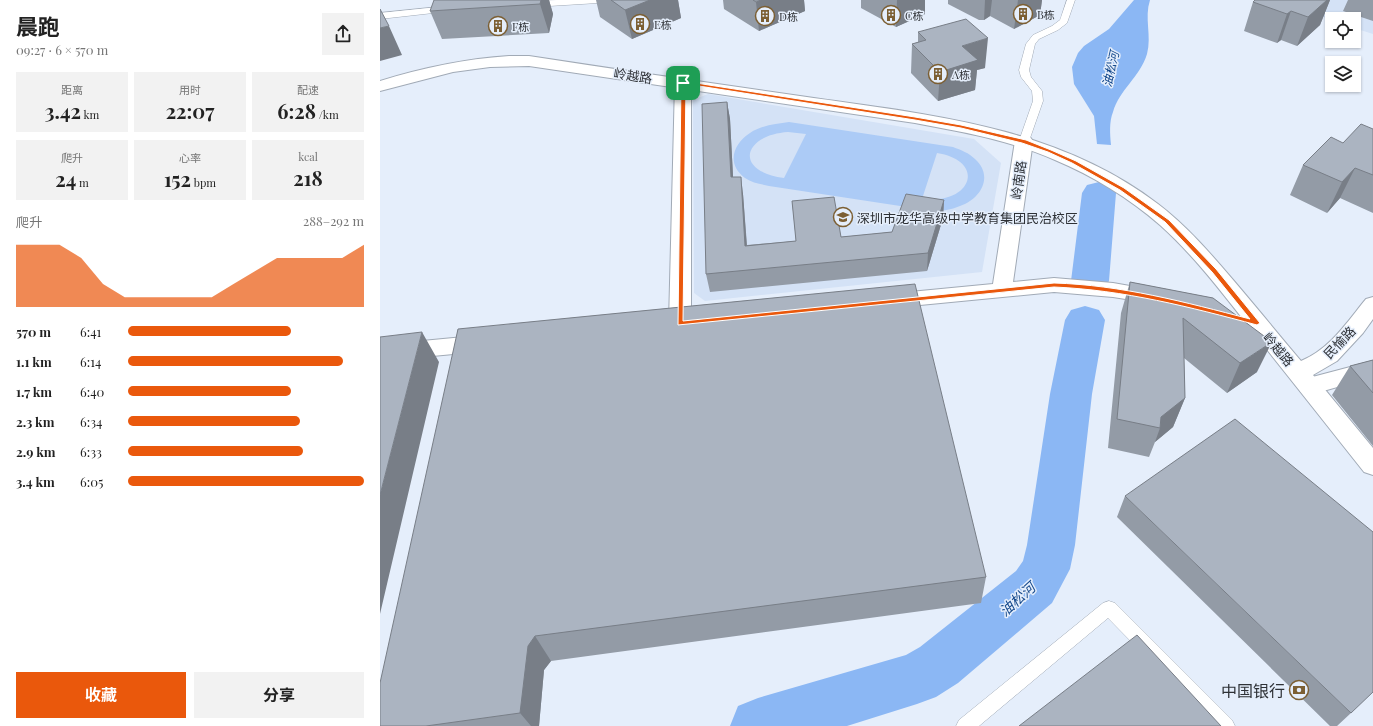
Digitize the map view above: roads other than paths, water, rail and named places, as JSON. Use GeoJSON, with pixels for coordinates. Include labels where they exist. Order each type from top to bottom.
{"type":"FeatureCollection","features":[{"type":"Feature","properties":{"kind":"street","name":"岭越路"},"geometry":{"type":"LineString","coordinates":[[380,86],[447,67],[474,62],[503,60],[553,63],[915,118],[1024,142],[1068,160],[1098,175],[1134,196],[1162,217],[1214,270],[1373,465]]}},
{"type":"Feature","properties":{"kind":"street"},"geometry":{"type":"LineString","coordinates":[[680,323],[683,83]]}},
{"type":"Feature","properties":{"kind":"street","name":"岭南路"},"geometry":{"type":"LineString","coordinates":[[1002,290],[1024,142]]}},
{"type":"Feature","properties":{"kind":"street"},"geometry":{"type":"LineString","coordinates":[[868,304],[1054,285],[1113,290],[1173,300]]}},
{"type":"Feature","properties":{"kind":"street","name":"民愉路"},"geometry":{"type":"LineString","coordinates":[[1304,379],[1321,361],[1345,340],[1373,304]]}},
{"type":"Feature","properties":{"kind":"street"},"geometry":{"type":"LineString","coordinates":[[1226,315],[1257,323]]}},
{"type":"Feature","properties":{"kind":"street"},"geometry":{"type":"LineString","coordinates":[[380,353],[506,340]]}},
{"type":"Feature","properties":{"kind":"street"},"geometry":{"type":"LineString","coordinates":[[1304,379],[1373,369]]}},
{"type":"Feature","properties":{"kind":"lane"},"geometry":{"type":"LineString","coordinates":[[521,5],[598,0]]}},
{"type":"Feature","properties":{"kind":"lane"},"geometry":{"type":"LineString","coordinates":[[1024,142],[1038,101],[1036,91],[1026,77],[1024,70],[1031,44],[1036,37],[1056,28],[1064,21],[1071,0]]}},
{"type":"Feature","properties":{"kind":"lane"},"geometry":{"type":"LineString","coordinates":[[380,16],[460,8]]}},
{"type":"Feature","properties":{"kind":"lane"},"geometry":{"type":"LineString","coordinates":[[965,726],[1109,608],[1226,726]]}},
{"type":"Feature","properties":{"kind":"water"},"geometry":{"type":"Polygon","coordinates":[[[1134,0],[1150,0],[1148,7],[1149,40],[1147,54],[1140,70],[1116,104],[1110,124],[1111,145],[1097,144],[1094,116],[1074,84],[1072,67],[1078,53],[1084,46],[1109,29],[1134,0]]]}},
{"type":"Feature","properties":{"kind":"waterway","name":"油松河"},"geometry":{"type":"LineString","coordinates":[[1090,281],[1099,193]]}},
{"type":"Feature","properties":{"kind":"waterway","name":"油松河"},"geometry":{"type":"LineString","coordinates":[[758,726],[917,678],[939,665],[1034,587],[1045,569],[1051,545],[1071,394],[1085,320]]}},
{"type":"Feature","properties":{"kind":"place","name":"B栋"},"geometry":{"type":"Point","coordinates":[1023,14]}},
{"type":"Feature","properties":{"kind":"place","name":"C栋"},"geometry":{"type":"Point","coordinates":[891,15]}},
{"type":"Feature","properties":{"kind":"place","name":"D栋"},"geometry":{"type":"Point","coordinates":[765,16]}},
{"type":"Feature","properties":{"kind":"place","name":"E栋"},"geometry":{"type":"Point","coordinates":[640,24]}},
{"type":"Feature","properties":{"kind":"place","name":"F栋"},"geometry":{"type":"Point","coordinates":[498,26]}},
{"type":"Feature","properties":{"kind":"place","name":"A栋"},"geometry":{"type":"Point","coordinates":[938,74]}},
{"type":"Feature","properties":{"kind":"place","name":"深圳市龙华高级中学教育集团民治校区"},"geometry":{"type":"Point","coordinates":[843,217]}},
{"type":"Feature","properties":{"kind":"place","name":"中国银行"},"geometry":{"type":"Point","coordinates":[1299,690]}}]}
